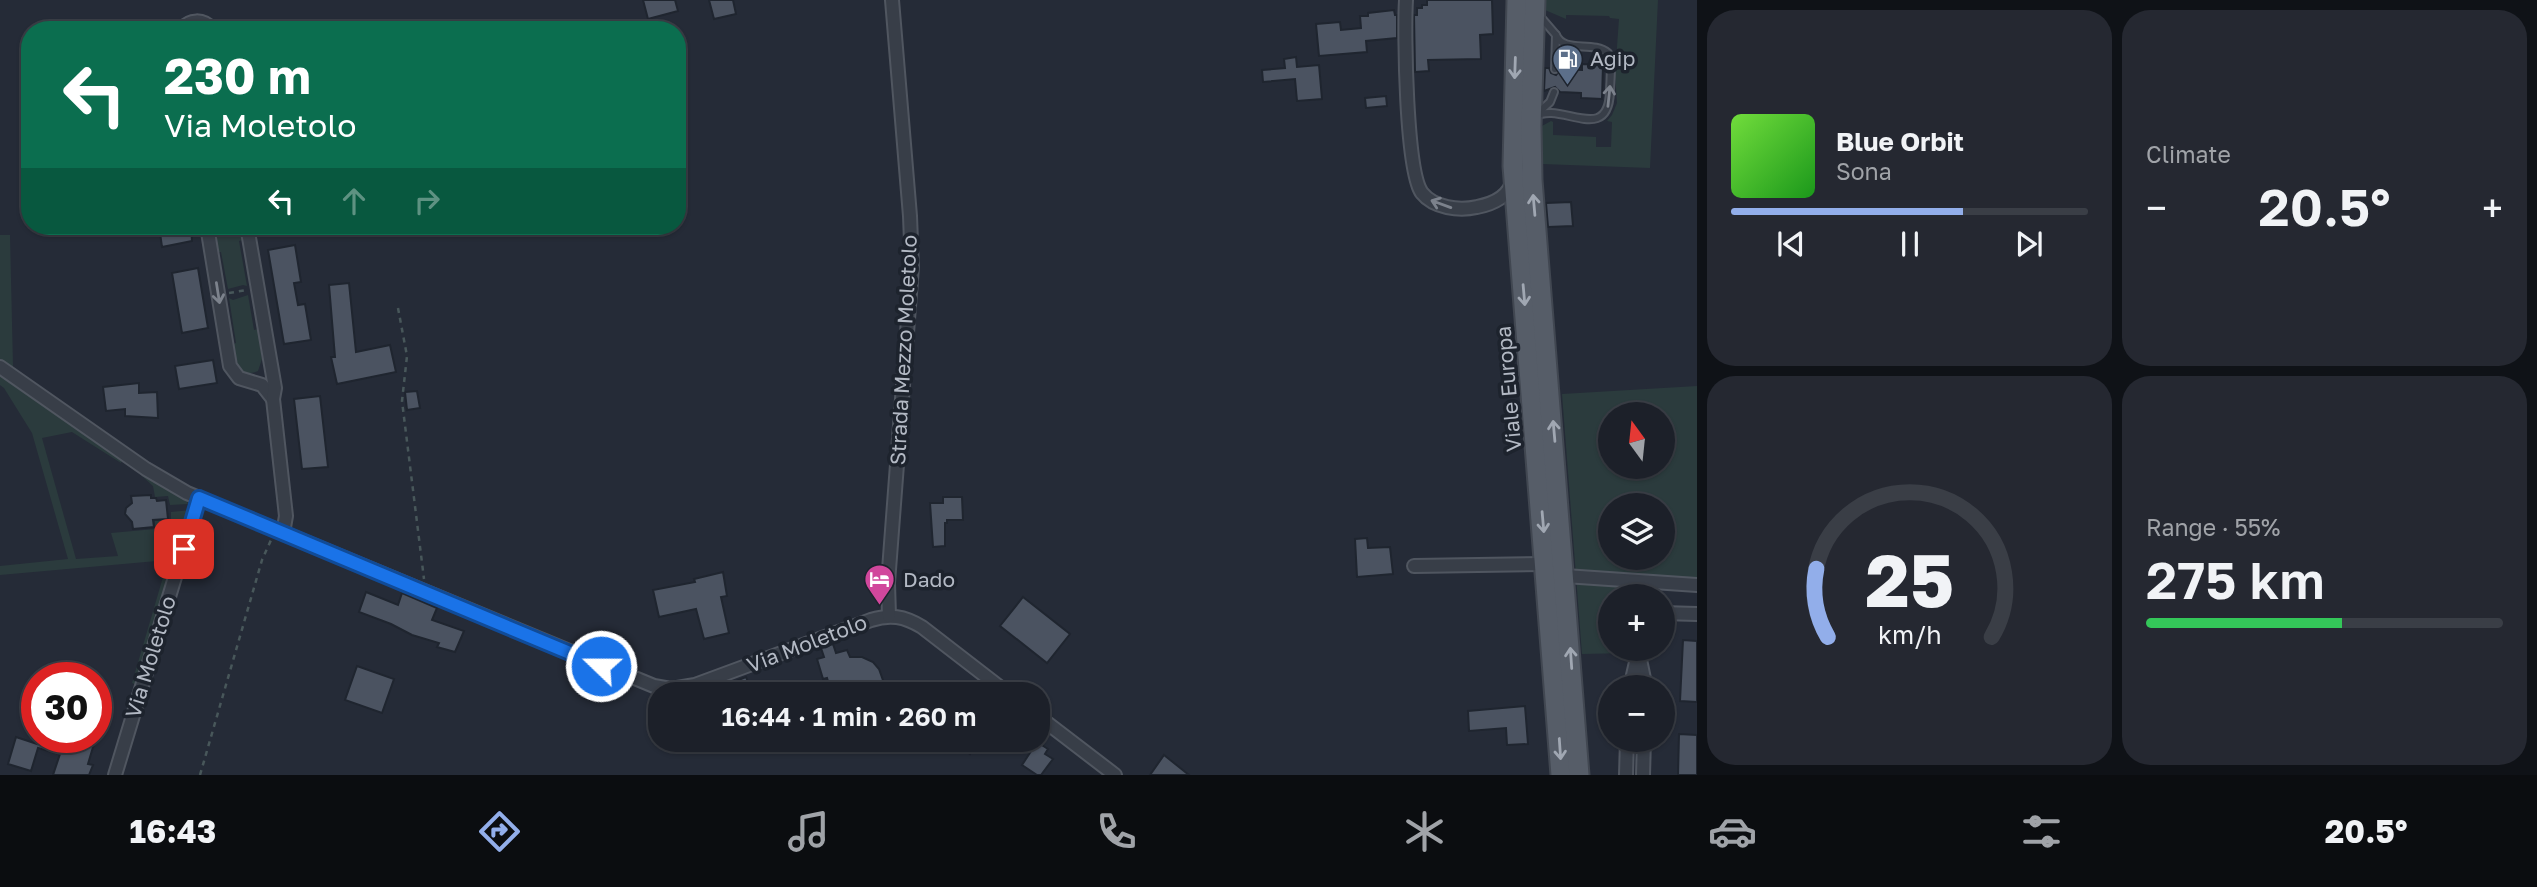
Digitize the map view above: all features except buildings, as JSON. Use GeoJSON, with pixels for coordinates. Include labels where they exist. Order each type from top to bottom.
{"type":"FeatureCollection","features":[{"type":"Feature","properties":{"kind":"main road","name":"Viale Europa"},"geometry":{"type":"LineString","coordinates":[[1517,0],[1513,172],[1561,775]]}},
{"type":"Feature","properties":{"kind":"main road","name":"Viale Europa"},"geometry":{"type":"LineString","coordinates":[[1535,0],[1532,180],[1579,775]]}},
{"type":"Feature","properties":{"kind":"street","name":"Strada Mezzo Moletolo"},"geometry":{"type":"LineString","coordinates":[[889,615],[889,578],[912,267],[912,232],[892,0]]}},
{"type":"Feature","properties":{"kind":"street"},"geometry":{"type":"LineString","coordinates":[[1405,0],[1410,139],[1415,173],[1422,192],[1432,201],[1447,207],[1479,207],[1508,192],[1513,183],[1513,172]]}},
{"type":"Feature","properties":{"kind":"street"},"geometry":{"type":"LineString","coordinates":[[208,235],[230,366],[236,376],[262,385],[273,399]]}},
{"type":"Feature","properties":{"kind":"street"},"geometry":{"type":"LineString","coordinates":[[249,235],[275,388],[273,399],[286,516],[280,532]]}},
{"type":"Feature","properties":{"kind":"street"},"geometry":{"type":"LineString","coordinates":[[249,381],[265,374],[269,356]]}},
{"type":"Feature","properties":{"kind":"street","name":"Via Moletolo"},"geometry":{"type":"LineString","coordinates":[[0,367],[146,469],[199,498],[654,686],[671,689],[687,687],[718,678],[889,615],[907,619],[922,627],[993,682]]}},
{"type":"Feature","properties":{"kind":"street","name":"Via Moletolo"},"geometry":{"type":"LineString","coordinates":[[115,775],[199,498]]}},
{"type":"Feature","properties":{"kind":"street"},"geometry":{"type":"LineString","coordinates":[[1414,566],[1546,564]]}},
{"type":"Feature","properties":{"kind":"street"},"geometry":{"type":"LineString","coordinates":[[1565,576],[1697,585]]}},
{"type":"Feature","properties":{"kind":"street"},"geometry":{"type":"LineString","coordinates":[[1675,613],[1697,614]]}},
{"type":"Feature","properties":{"kind":"street"},"geometry":{"type":"LineString","coordinates":[[1050,725],[1115,775]]}},
{"type":"Feature","properties":{"kind":"street"},"geometry":{"type":"LineString","coordinates":[[1626,775],[1627,752]]}},
{"type":"Feature","properties":{"kind":"street"},"geometry":{"type":"LineString","coordinates":[[1643,775],[1644,752]]}},
{"type":"Feature","properties":{"kind":"lane"},"geometry":{"type":"LineString","coordinates":[[1533,127],[1542,114],[1592,119],[1604,113],[1608,106],[1611,64],[1608,53],[1598,47],[1564,45],[1559,41],[1539,15],[1535,0]]}},
{"type":"Feature","properties":{"kind":"lane"},"geometry":{"type":"LineString","coordinates":[[1555,69],[1556,35]]}},
{"type":"Feature","properties":{"kind":"lane"},"geometry":{"type":"LineString","coordinates":[[1533,127],[1554,92]]}},
{"type":"Feature","properties":{"kind":"path"},"geometry":{"type":"LineString","coordinates":[[218,295],[258,289]]}},
{"type":"Feature","properties":{"kind":"path"},"geometry":{"type":"LineString","coordinates":[[398,308],[407,356],[402,401],[426,593]]}},
{"type":"Feature","properties":{"kind":"path"},"geometry":{"type":"LineString","coordinates":[[200,775],[262,560],[280,532]]}},
{"type":"Feature","properties":{"kind":"shaded area"},"geometry":{"type":"Polygon","coordinates":[[[1545,0],[1658,0],[1650,168],[1542,164],[1542,126],[1551,121],[1553,135],[1596,137],[1596,147],[1611,147],[1612,122],[1607,121],[1617,103],[1615,74],[1619,19],[1609,16],[1566,15],[1566,19],[1545,10],[1545,0]]]}},
{"type":"Feature","properties":{"kind":"shaded area"},"geometry":{"type":"Polygon","coordinates":[[[0,235],[10,235],[11,369],[0,361],[0,235]]]}},
{"type":"Feature","properties":{"kind":"shaded area"},"geometry":{"type":"Polygon","coordinates":[[[215,235],[242,235],[243,240],[239,241],[247,286],[228,289],[221,252],[218,252],[215,235]]]}},
{"type":"Feature","properties":{"kind":"shaded area"},"geometry":{"type":"Polygon","coordinates":[[[248,295],[254,330],[258,329],[262,359],[258,371],[251,373],[242,371],[237,362],[229,298],[233,300],[248,295]]]}},
{"type":"Feature","properties":{"kind":"shaded area"},"geometry":{"type":"Polygon","coordinates":[[[0,372],[122,459],[121,463],[72,432],[42,438],[76,559],[118,556],[111,533],[155,529],[155,521],[171,519],[171,512],[191,510],[139,686],[132,683],[168,560],[0,575],[0,566],[68,559],[32,433],[0,385],[0,372]]]}},
{"type":"Feature","properties":{"kind":"shaded area"},"geometry":{"type":"Polygon","coordinates":[[[1697,386],[1697,578],[1639,575],[1638,584],[1598,584],[1598,654],[1582,654],[1562,394],[1697,386]]]}},
{"type":"Feature","properties":{"kind":"shaded area"},"geometry":{"type":"Polygon","coordinates":[[[142,473],[186,499],[188,504],[170,505],[168,496],[155,497],[153,486],[142,473]]]}},
{"type":"Feature","properties":{"kind":"place","name":"Agip"},"geometry":{"type":"Point","coordinates":[1567,86]}},
{"type":"Feature","properties":{"kind":"place","name":"Dado"},"geometry":{"type":"Point","coordinates":[880,607]}},
{"type":"Feature","properties":{"kind":"route"},"geometry":{"type":"LineString","coordinates":[[184,549],[199,498],[601,666]]}}]}
